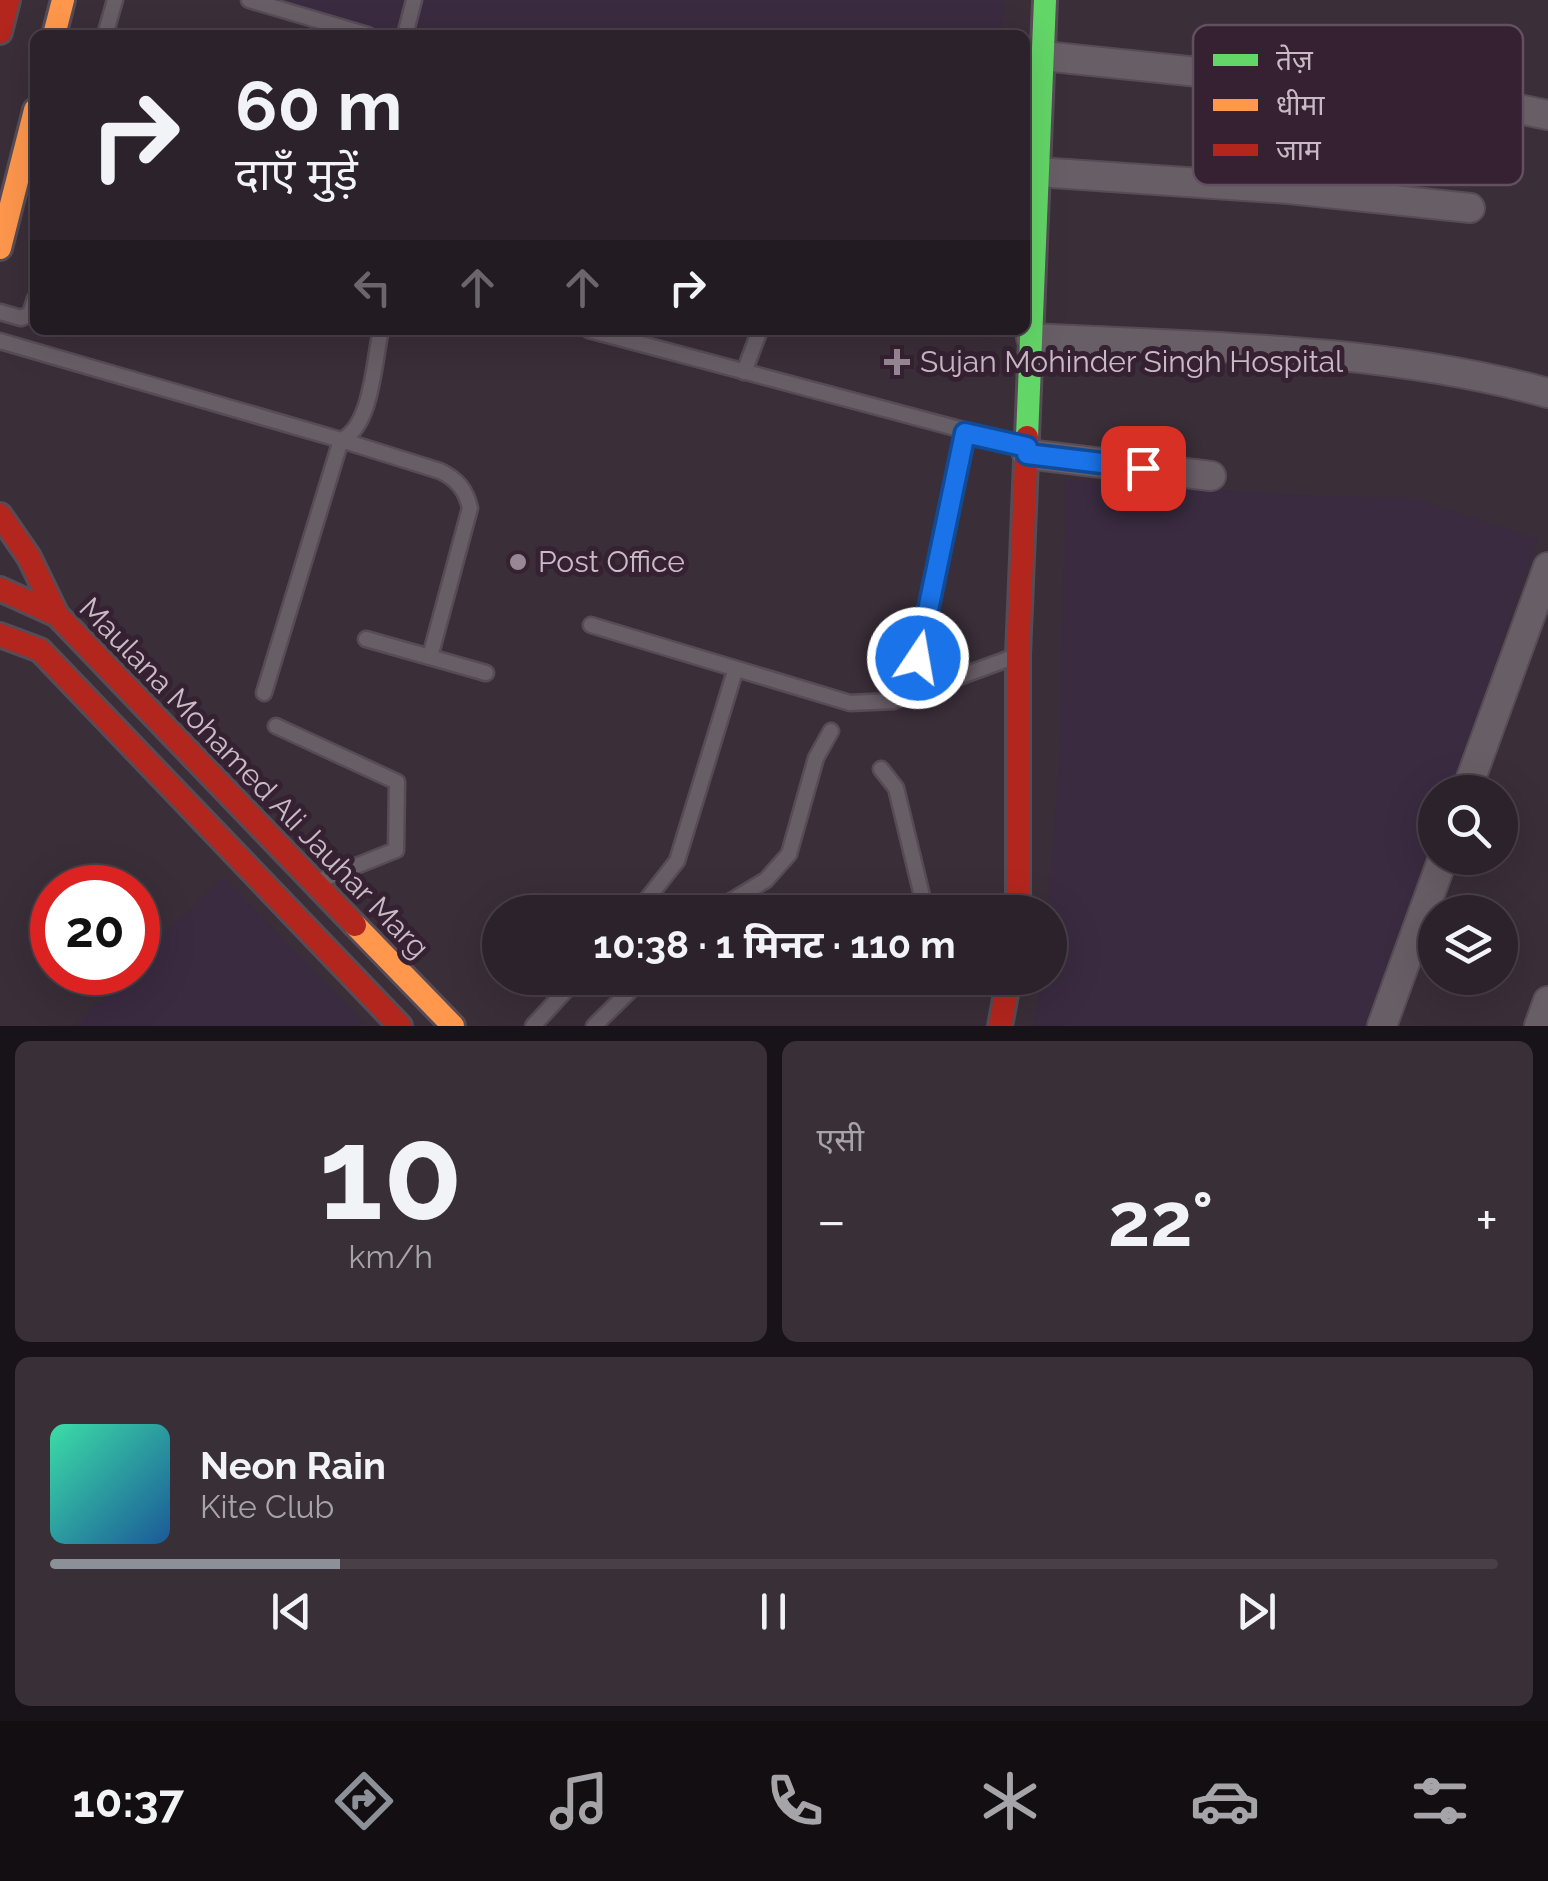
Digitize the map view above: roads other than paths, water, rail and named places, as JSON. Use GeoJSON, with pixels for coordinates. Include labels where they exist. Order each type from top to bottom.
{"type":"FeatureCollection","features":[{"type":"Feature","properties":{"kind":"main road"},"geometry":{"type":"LineString","coordinates":[[0,32],[8,0]]}},
{"type":"Feature","properties":{"kind":"main road"},"geometry":{"type":"LineString","coordinates":[[55,30],[63,0]]}},
{"type":"Feature","properties":{"kind":"main road"},"geometry":{"type":"LineString","coordinates":[[1018,895],[1018,655],[1046,0]]}},
{"type":"Feature","properties":{"kind":"main road"},"geometry":{"type":"LineString","coordinates":[[0,248],[30,130]]}},
{"type":"Feature","properties":{"kind":"main road"},"geometry":{"type":"LineString","coordinates":[[0,515],[30,557],[57,615]]}},
{"type":"Feature","properties":{"kind":"main road","name":"Maulana Mohamed Ali Jauhar Marg"},"geometry":{"type":"LineString","coordinates":[[0,589],[57,615],[453,1026]]}},
{"type":"Feature","properties":{"kind":"main road","name":"Maulana Mohamed Ali Jauhar Marg"},"geometry":{"type":"LineString","coordinates":[[0,635],[40,650],[400,1026]]}},
{"type":"Feature","properties":{"kind":"main road"},"geometry":{"type":"LineString","coordinates":[[1000,1026],[1006,995]]}},
{"type":"Feature","properties":{"kind":"street"},"geometry":{"type":"LineString","coordinates":[[1043,56],[1193,71]]}},
{"type":"Feature","properties":{"kind":"street"},"geometry":{"type":"LineString","coordinates":[[1523,109],[1548,114]]}},
{"type":"Feature","properties":{"kind":"street"},"geometry":{"type":"LineString","coordinates":[[1038,172],[1193,183]]}},
{"type":"Feature","properties":{"kind":"street"},"geometry":{"type":"LineString","coordinates":[[1229,185],[1470,208]]}},
{"type":"Feature","properties":{"kind":"street"},"geometry":{"type":"LineString","coordinates":[[1032,338],[1406,362],[1477,374],[1548,393]]}},
{"type":"Feature","properties":{"kind":"street"},"geometry":{"type":"LineString","coordinates":[[1027,450],[1211,476]]}},
{"type":"Feature","properties":{"kind":"street"},"geometry":{"type":"LineString","coordinates":[[1472,775],[1548,567]]}},
{"type":"Feature","properties":{"kind":"street"},"geometry":{"type":"LineString","coordinates":[[1382,1026],[1437,875]]}},
{"type":"Feature","properties":{"kind":"street"},"geometry":{"type":"LineString","coordinates":[[1540,1026],[1548,1002]]}},
{"type":"Feature","properties":{"kind":"lane"},"geometry":{"type":"LineString","coordinates":[[106,30],[114,0]]}},
{"type":"Feature","properties":{"kind":"lane"},"geometry":{"type":"LineString","coordinates":[[249,0],[351,30]]}},
{"type":"Feature","properties":{"kind":"lane"},"geometry":{"type":"LineString","coordinates":[[406,30],[414,0]]}},
{"type":"Feature","properties":{"kind":"lane"},"geometry":{"type":"LineString","coordinates":[[0,312],[21,318],[30,314]]}},
{"type":"Feature","properties":{"kind":"lane"},"geometry":{"type":"LineString","coordinates":[[341,440],[351,436],[361,418],[380,335]]}},
{"type":"Feature","properties":{"kind":"lane"},"geometry":{"type":"LineString","coordinates":[[617,335],[1027,450]]}},
{"type":"Feature","properties":{"kind":"lane"},"geometry":{"type":"LineString","coordinates":[[744,372],[758,335]]}},
{"type":"Feature","properties":{"kind":"lane"},"geometry":{"type":"LineString","coordinates":[[0,341],[452,476],[468,496],[470,508],[430,657]]}},
{"type":"Feature","properties":{"kind":"lane"},"geometry":{"type":"LineString","coordinates":[[910,695],[965,433]]}},
{"type":"Feature","properties":{"kind":"lane"},"geometry":{"type":"LineString","coordinates":[[264,694],[341,440]]}},
{"type":"Feature","properties":{"kind":"lane"},"geometry":{"type":"LineString","coordinates":[[592,626],[850,703],[893,702],[1018,655]]}},
{"type":"Feature","properties":{"kind":"lane"},"geometry":{"type":"LineString","coordinates":[[366,640],[486,673]]}},
{"type":"Feature","properties":{"kind":"lane"},"geometry":{"type":"LineString","coordinates":[[650,895],[677,860],[736,670]]}},
{"type":"Feature","properties":{"kind":"lane"},"geometry":{"type":"LineString","coordinates":[[276,726],[397,782],[396,850],[316,883],[287,910]]}},
{"type":"Feature","properties":{"kind":"lane"},"geometry":{"type":"LineString","coordinates":[[741,895],[766,880],[788,854],[816,758],[832,731]]}},
{"type":"Feature","properties":{"kind":"lane"},"geometry":{"type":"LineString","coordinates":[[880,769],[896,788],[922,895]]}},
{"type":"Feature","properties":{"kind":"lane"},"geometry":{"type":"LineString","coordinates":[[533,1026],[561,995]]}},
{"type":"Feature","properties":{"kind":"lane"},"geometry":{"type":"LineString","coordinates":[[594,1026],[626,995]]}},
{"type":"Feature","properties":{"kind":"place","name":"Sujan Mohinder Singh Hospital"},"geometry":{"type":"Point","coordinates":[897,362]}},
{"type":"Feature","properties":{"kind":"place","name":"Post Office"},"geometry":{"type":"Point","coordinates":[518,562]}}]}
